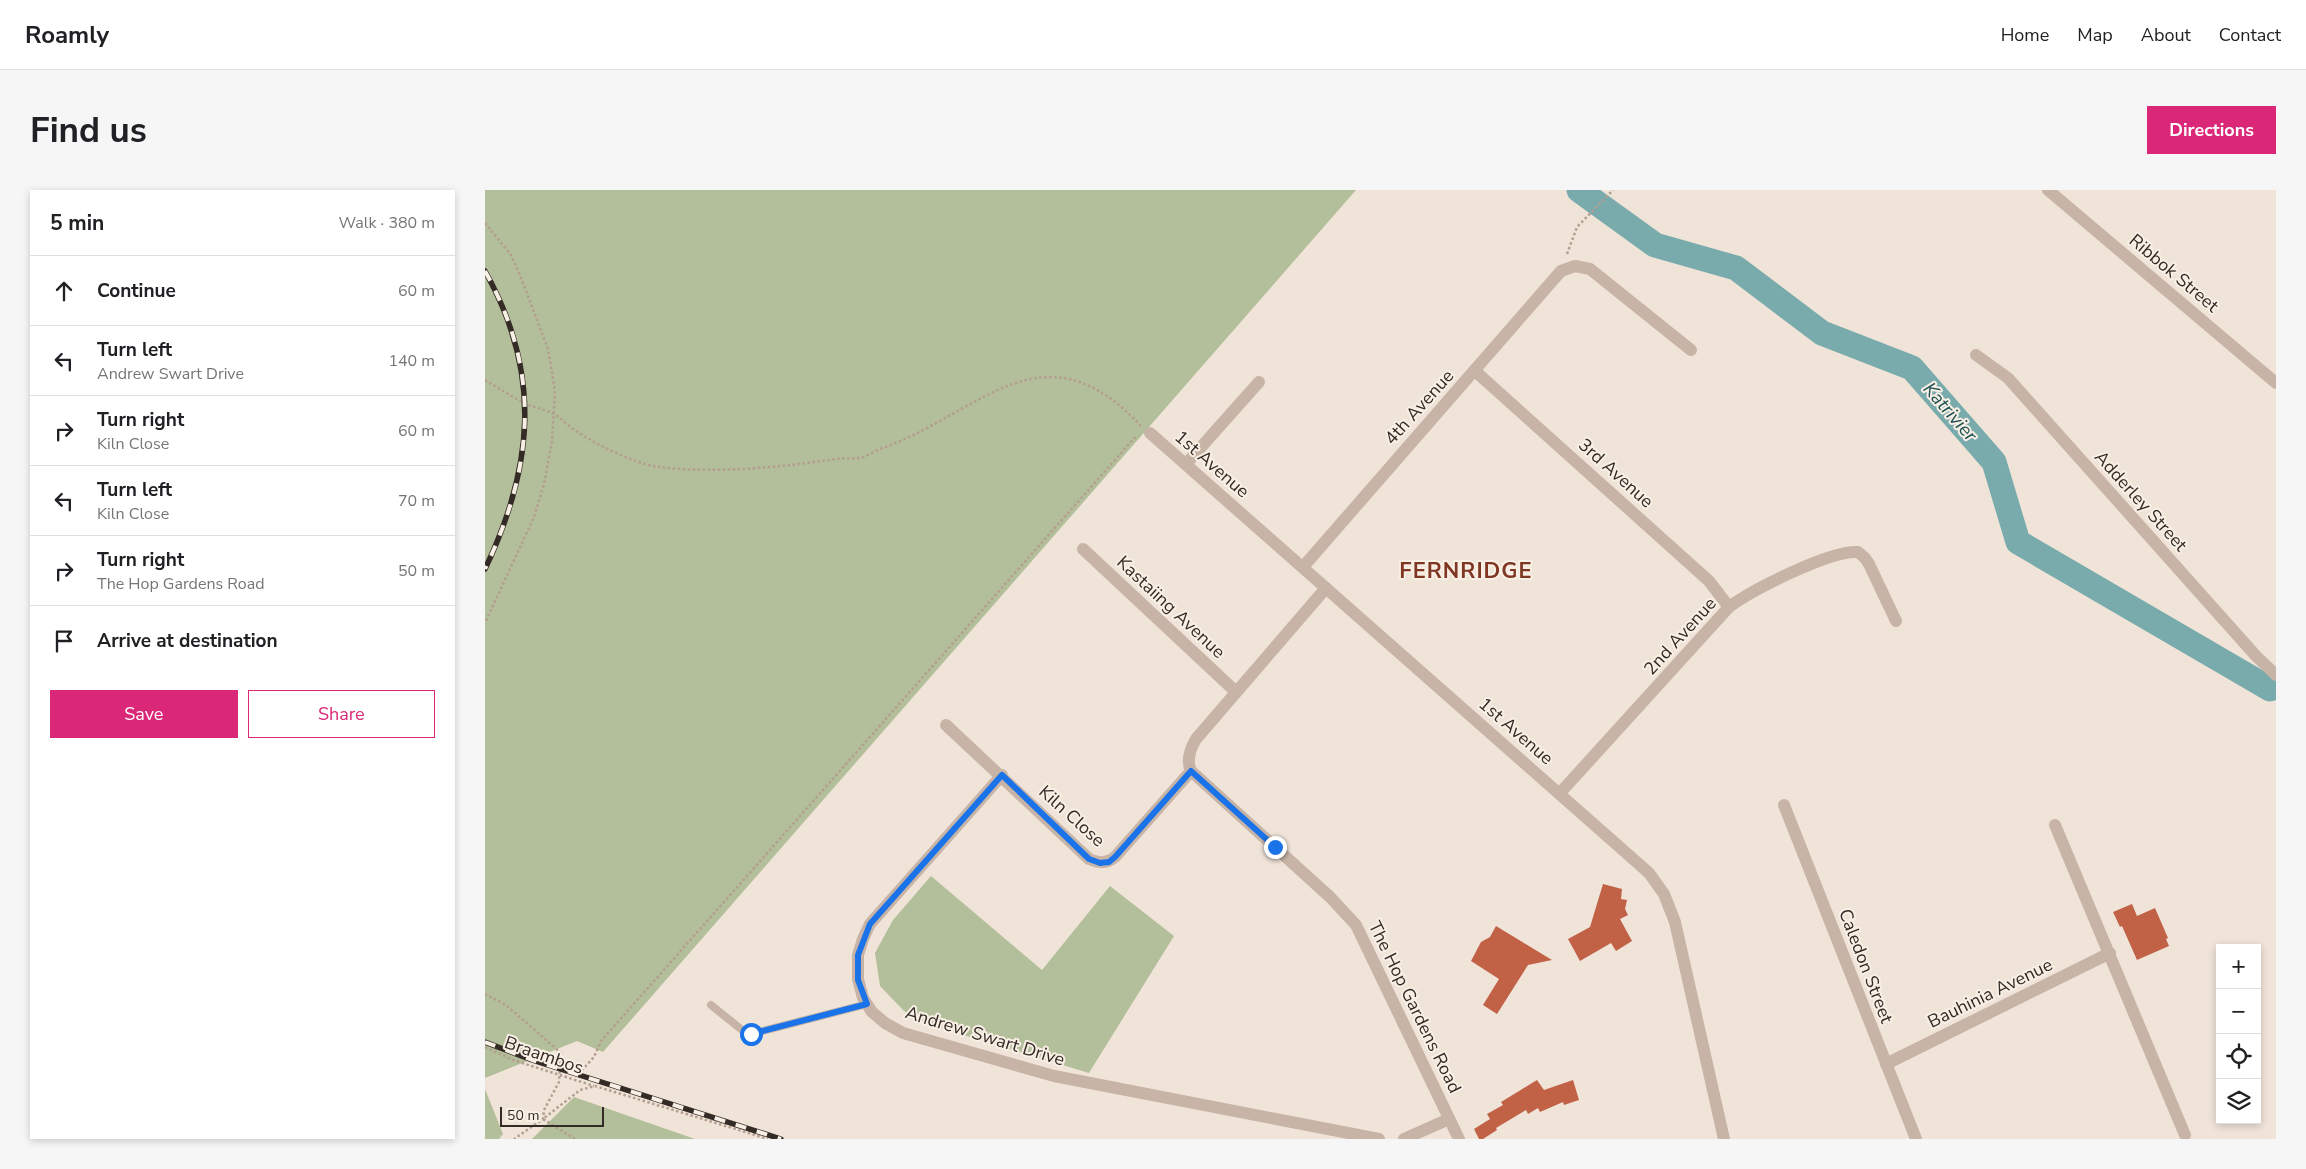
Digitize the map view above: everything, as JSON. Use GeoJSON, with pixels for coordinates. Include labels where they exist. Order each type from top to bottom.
{"type":"FeatureCollection","features":[{"type":"Feature","properties":{"kind":"street","name":"Ribbok Street"},"geometry":{"type":"LineString","coordinates":[[2048,190],[2276,383]]}},
{"type":"Feature","properties":{"kind":"street"},"geometry":{"type":"LineString","coordinates":[[1561,271],[1575,266],[1590,269],[1691,350]]}},
{"type":"Feature","properties":{"kind":"street","name":"4th Avenue"},"geometry":{"type":"LineString","coordinates":[[1303,567],[1561,271]]}},
{"type":"Feature","properties":{"kind":"street","name":"Adderley Street"},"geometry":{"type":"LineString","coordinates":[[1976,354],[2008,378],[2256,656],[2276,675]]}},
{"type":"Feature","properties":{"kind":"street","name":"3rd Avenue"},"geometry":{"type":"LineString","coordinates":[[1475,371],[1709,581],[1729,607]]}},
{"type":"Feature","properties":{"kind":"street"},"geometry":{"type":"LineString","coordinates":[[1186,464],[1259,382]]}},
{"type":"Feature","properties":{"kind":"street","name":"1st Avenue"},"geometry":{"type":"LineString","coordinates":[[1150,433],[1649,873],[1669,905],[1675,922],[1724,1139]]}},
{"type":"Feature","properties":{"kind":"street","name":"Kastaiing Avenue"},"geometry":{"type":"LineString","coordinates":[[1083,549],[1235,691]]}},
{"type":"Feature","properties":{"kind":"street","name":"2nd Avenue"},"geometry":{"type":"LineString","coordinates":[[1560,793],[1729,607],[1743,598],[1796,571],[1833,556],[1858,552],[1869,564],[1896,620]]}},
{"type":"Feature","properties":{"kind":"street"},"geometry":{"type":"LineString","coordinates":[[1191,771],[1189,754],[1195,739],[1326,588]]}},
{"type":"Feature","properties":{"kind":"street","name":"Kiln Close"},"geometry":{"type":"LineString","coordinates":[[946,725],[1002,775],[1089,859],[1104,863],[1115,857],[1191,771]]}},
{"type":"Feature","properties":{"kind":"street","name":"The Hop Gardens Road"},"geometry":{"type":"LineString","coordinates":[[1191,771],[1356,924],[1459,1139]]}},
{"type":"Feature","properties":{"kind":"street","name":"Andrew Swart Drive"},"geometry":{"type":"LineString","coordinates":[[1002,775],[870,924],[858,955],[858,980],[867,1004],[885,1023],[903,1033],[1054,1076],[1379,1139]]}},
{"type":"Feature","properties":{"kind":"street","name":"Caledon Street"},"geometry":{"type":"LineString","coordinates":[[1784,805],[1916,1139]]}},
{"type":"Feature","properties":{"kind":"street"},"geometry":{"type":"LineString","coordinates":[[2055,825],[2185,1135]]}},
{"type":"Feature","properties":{"kind":"street","name":"Bauhinia Avenue"},"geometry":{"type":"LineString","coordinates":[[1886,1064],[2110,953]]}},
{"type":"Feature","properties":{"kind":"street"},"geometry":{"type":"LineString","coordinates":[[1404,1139],[1449,1119]]}},
{"type":"Feature","properties":{"kind":"lane"},"geometry":{"type":"LineString","coordinates":[[711,1005],[742,1030],[751,1034],[867,1004]]}},
{"type":"Feature","properties":{"kind":"path"},"geometry":{"type":"LineString","coordinates":[[1561,271],[1577,227],[1613,190]]}},
{"type":"Feature","properties":{"kind":"path"},"geometry":{"type":"LineString","coordinates":[[485,223],[511,255],[543,335],[555,391],[552,441],[544,484],[533,517],[485,623]]}},
{"type":"Feature","properties":{"kind":"path"},"geometry":{"type":"LineString","coordinates":[[485,380],[525,403],[554,414],[578,433],[638,462],[657,467],[679,469],[802,464],[839,458],[859,458],[935,425],[968,404],[1007,385],[1046,377],[1079,381],[1099,389],[1125,409],[1143,428],[601,1042],[589,1063],[583,1069],[566,1068],[561,1070]]}},
{"type":"Feature","properties":{"kind":"path"},"geometry":{"type":"LineString","coordinates":[[485,994],[506,1005],[561,1053],[559,1082],[544,1110],[543,1119]]}},
{"type":"Feature","properties":{"kind":"path","name":"Braambos"},"geometry":{"type":"LineString","coordinates":[[485,1047],[513,1060],[768,1139]]}},
{"type":"Feature","properties":{"kind":"path"},"geometry":{"type":"LineString","coordinates":[[514,1139],[581,1090],[595,1086]]}},
{"type":"Feature","properties":{"kind":"path"},"geometry":{"type":"LineString","coordinates":[[543,1119],[575,1139]]}},
{"type":"Feature","properties":{"kind":"green space"},"geometry":{"type":"Polygon","coordinates":[[[485,190],[1356,190],[603,1052],[577,1041],[485,1078],[485,190]]]}},
{"type":"Feature","properties":{"kind":"green space"},"geometry":{"type":"Polygon","coordinates":[[[931,876],[1042,970],[1110,886],[1174,936],[1089,1073],[927,1024],[904,1011],[880,986],[875,953],[893,920],[931,876]]]}},
{"type":"Feature","properties":{"kind":"green space"},"geometry":{"type":"Polygon","coordinates":[[[485,1089],[503,1134],[499,1139],[485,1139],[485,1089]]]}},
{"type":"Feature","properties":{"kind":"green space"},"geometry":{"type":"Polygon","coordinates":[[[574,1097],[695,1139],[532,1139],[574,1097]]]}},
{"type":"Feature","properties":{"kind":"building"},"geometry":{"type":"Polygon","coordinates":[[[1603,884],[1622,889],[1621,899],[1627,900],[1625,909],[1628,915],[1620,919],[1632,941],[1616,951],[1611,943],[1580,961],[1568,939],[1590,927],[1603,884]]]}},
{"type":"Feature","properties":{"kind":"building"},"geometry":{"type":"Polygon","coordinates":[[[2132,904],[2137,916],[2155,908],[2168,938],[2166,939],[2169,946],[2137,960],[2122,926],[2120,927],[2113,912],[2132,904]]]}},
{"type":"Feature","properties":{"kind":"building"},"geometry":{"type":"Polygon","coordinates":[[[1496,926],[1552,960],[1528,965],[1497,1014],[1483,1005],[1499,979],[1471,961],[1481,942],[1490,937],[1496,926]]]}},
{"type":"Feature","properties":{"kind":"building"},"geometry":{"type":"Polygon","coordinates":[[[1537,1080],[1544,1090],[1573,1080],[1579,1100],[1564,1105],[1563,1102],[1540,1112],[1538,1108],[1528,1114],[1526,1110],[1496,1128],[1497,1130],[1483,1139],[1479,1139],[1474,1129],[1490,1119],[1487,1114],[1503,1105],[1501,1102],[1537,1080]]]}},
{"type":"Feature","properties":{"kind":"waterway","name":"Katrivier"},"geometry":{"type":"LineString","coordinates":[[1579,190],[1655,245],[1736,268],[1822,333],[1912,368],[1994,462],[2018,542],[2270,689]]}},
{"type":"Feature","properties":{"kind":"railway"},"geometry":{"type":"LineString","coordinates":[[485,271],[503,309],[516,346],[523,383],[525,420],[522,456],[514,493],[485,569]]}},
{"type":"Feature","properties":{"kind":"railway"},"geometry":{"type":"LineString","coordinates":[[485,1042],[532,1060],[781,1139]]}},
{"type":"Feature","properties":{"kind":"district","name":"FERNRIDGE"},"geometry":{"type":"Point","coordinates":[1466,571]}},
{"type":"Feature","properties":{"kind":"route"},"geometry":{"type":"LineString","coordinates":[[751,1034],[867,1004],[863,998],[858,980],[858,955],[870,924],[1002,775],[1089,859],[1095,862],[1109,862],[1115,857],[1191,771],[1275,847]]}}]}
